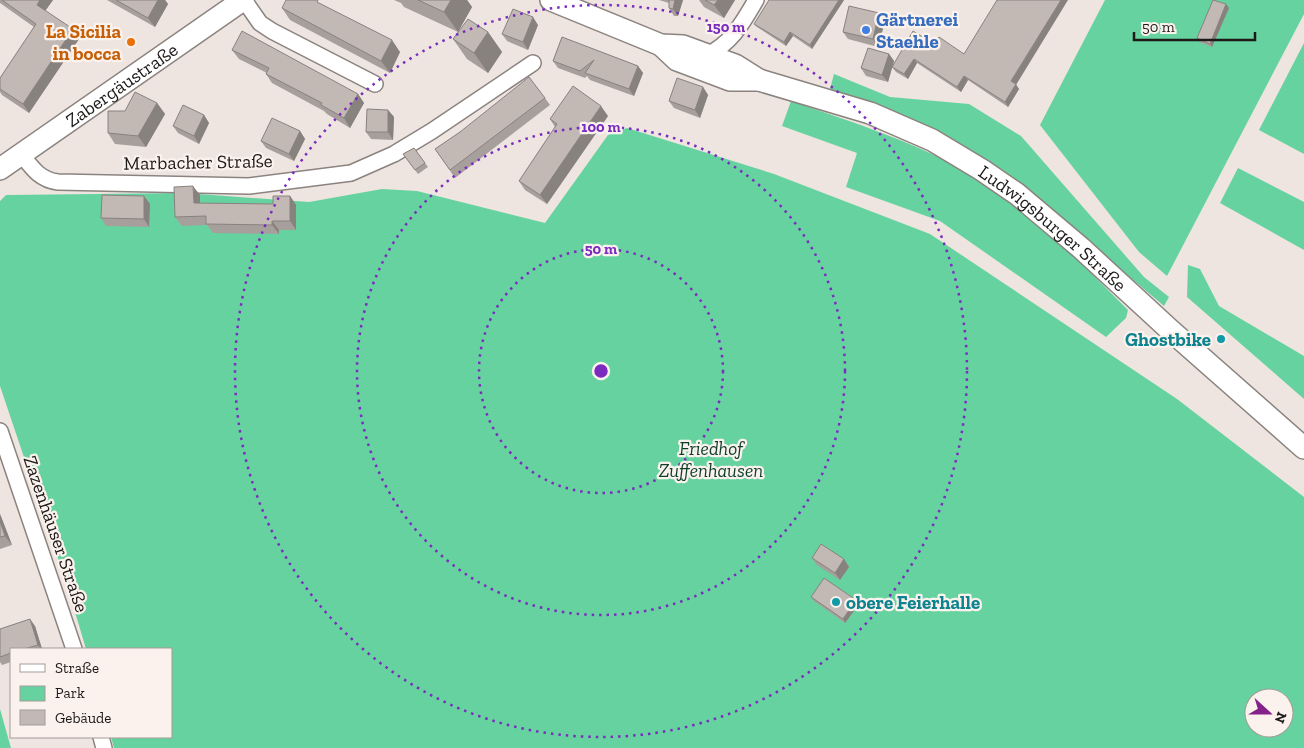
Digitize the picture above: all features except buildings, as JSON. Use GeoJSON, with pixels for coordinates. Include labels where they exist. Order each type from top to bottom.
{"type":"FeatureCollection","features":[{"type":"Feature","properties":{"kind":"main road","name":"Zabergäustraße"},"geometry":{"type":"LineString","coordinates":[[0,170],[243,0]]}},
{"type":"Feature","properties":{"kind":"main road","name":"Ludwigsburger Straße"},"geometry":{"type":"LineString","coordinates":[[551,0],[661,45],[716,50],[735,65],[760,80],[870,113],[932,140],[1017,194],[1081,248],[1163,324],[1304,448]]}},
{"type":"Feature","properties":{"kind":"main road","name":"Ludwigsburger Straße"},"geometry":{"type":"LineString","coordinates":[[661,45],[677,60],[730,80],[760,80]]}},
{"type":"Feature","properties":{"kind":"street"},"geometry":{"type":"LineString","coordinates":[[243,0],[260,23],[272,31],[375,84]]}},
{"type":"Feature","properties":{"kind":"street"},"geometry":{"type":"LineString","coordinates":[[716,50],[736,33],[756,0]]}},
{"type":"Feature","properties":{"kind":"street","name":"Marbacher Straße"},"geometry":{"type":"LineString","coordinates":[[22,155],[40,176],[46,180],[58,182],[249,186],[351,174],[394,154],[432,131],[533,63]]}},
{"type":"Feature","properties":{"kind":"street","name":"Zazenhäuser Straße"},"geometry":{"type":"LineString","coordinates":[[0,431],[74,648]]}},
{"type":"Feature","properties":{"kind":"green space"},"geometry":{"type":"Polygon","coordinates":[[[1105,0],[1304,0],[1304,14],[1167,276],[1139,252],[1040,125],[1105,0]]]}},
{"type":"Feature","properties":{"kind":"green space"},"geometry":{"type":"Polygon","coordinates":[[[1304,43],[1304,154],[1259,130],[1304,43]]]}},
{"type":"Feature","properties":{"kind":"green space"},"geometry":{"type":"Polygon","coordinates":[[[834,74],[890,97],[969,104],[1021,136],[1144,277],[1169,297],[1164,306],[1008,174],[935,132],[873,104],[830,89],[834,74]]]}},
{"type":"Feature","properties":{"kind":"green space"},"geometry":{"type":"Polygon","coordinates":[[[791,101],[910,144],[977,178],[1018,206],[1057,239],[1128,310],[1126,318],[1106,337],[940,221],[846,187],[857,153],[782,126],[791,101]]]}},
{"type":"Feature","properties":{"kind":"green space","name":"Friedhof Zuffenhausen"},"geometry":{"type":"Polygon","coordinates":[[[627,128],[774,174],[930,234],[1177,399],[1304,497],[1304,748],[114,748],[111,738],[172,738],[172,648],[86,648],[67,585],[0,386],[0,201],[6,195],[185,193],[309,202],[382,189],[417,191],[545,223],[608,135],[627,128]]]}},
{"type":"Feature","properties":{"kind":"green space"},"geometry":{"type":"Polygon","coordinates":[[[1238,168],[1304,202],[1304,250],[1220,203],[1238,168]]]}},
{"type":"Feature","properties":{"kind":"green space"},"geometry":{"type":"Polygon","coordinates":[[[1188,265],[1200,269],[1219,306],[1304,356],[1304,399],[1187,297],[1188,265]]]}},
{"type":"Feature","properties":{"kind":"green space"},"geometry":{"type":"Polygon","coordinates":[[[0,709],[11,748],[0,748],[0,709]]]}},
{"type":"Feature","properties":{"kind":"place","name":"Gärtnerei Staehle"},"geometry":{"type":"Point","coordinates":[866,30]}},
{"type":"Feature","properties":{"kind":"place","name":"La Sicilia in bocca"},"geometry":{"type":"Point","coordinates":[131,42]}},
{"type":"Feature","properties":{"kind":"place","name":"Ghostbike"},"geometry":{"type":"Point","coordinates":[1221,339]}},
{"type":"Feature","properties":{"kind":"place","name":"obere Feierhalle"},"geometry":{"type":"Point","coordinates":[836,602]}}]}
